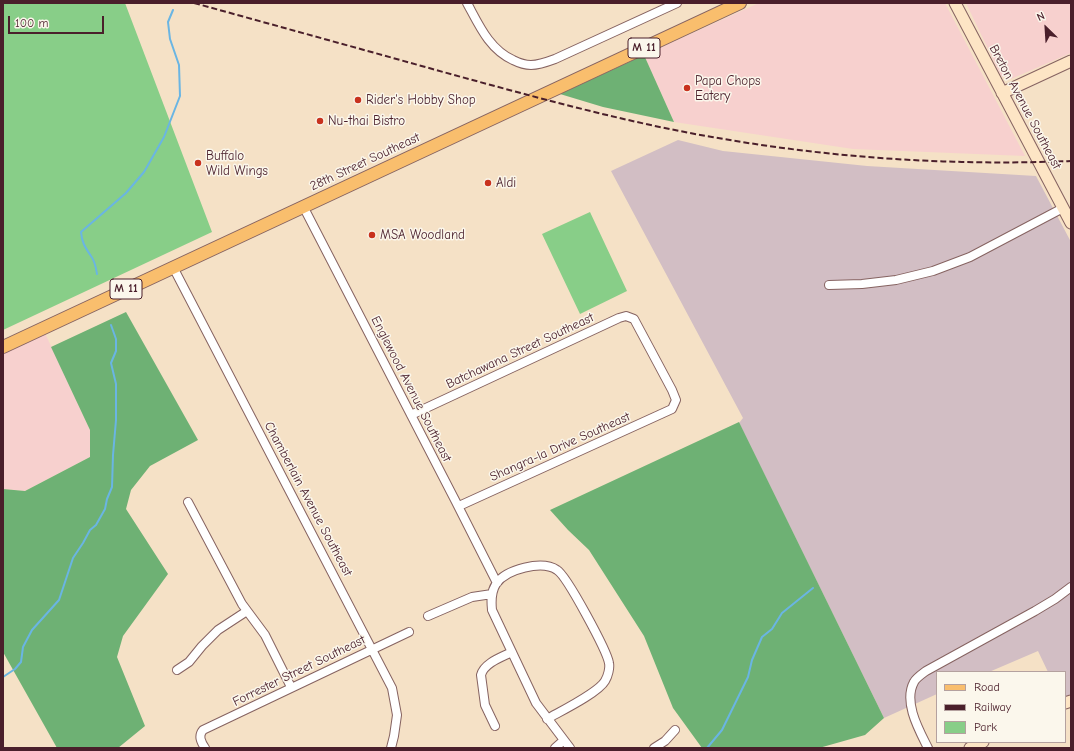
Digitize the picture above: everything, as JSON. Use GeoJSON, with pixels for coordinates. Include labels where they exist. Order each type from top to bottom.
{"type":"FeatureCollection","features":[{"type":"Feature","properties":{"kind":"main road","name":"28th Street Southeast"},"geometry":{"type":"LineString","coordinates":[[3,347],[740,3]]}},
{"type":"Feature","properties":{"kind":"main road","name":"Breton Avenue Southeast"},"geometry":{"type":"LineString","coordinates":[[955,3],[1071,223]]}},
{"type":"Feature","properties":{"kind":"main road"},"geometry":{"type":"LineString","coordinates":[[1002,93],[1071,61]]}},
{"type":"Feature","properties":{"kind":"street"},"geometry":{"type":"LineString","coordinates":[[467,3],[490,44],[498,51],[516,61],[530,65],[555,59],[677,3]]}},
{"type":"Feature","properties":{"kind":"street","name":"Englewood Avenue Southeast"},"geometry":{"type":"LineString","coordinates":[[303,206],[459,506],[497,583]]}},
{"type":"Feature","properties":{"kind":"street"},"geometry":{"type":"LineString","coordinates":[[829,285],[862,284],[896,280],[933,271],[970,257],[1063,208]]}},
{"type":"Feature","properties":{"kind":"street","name":"Chamberlain Avenue Southeast"},"geometry":{"type":"LineString","coordinates":[[173,267],[392,688],[397,715],[391,748]]}},
{"type":"Feature","properties":{"kind":"street","name":"Batchawana Street Southeast"},"geometry":{"type":"LineString","coordinates":[[411,415],[626,316],[634,319],[672,390],[676,400],[672,409]]}},
{"type":"Feature","properties":{"kind":"street","name":"Shangra-la Drive Southeast"},"geometry":{"type":"LineString","coordinates":[[459,506],[672,409]]}},
{"type":"Feature","properties":{"kind":"street"},"geometry":{"type":"LineString","coordinates":[[188,502],[247,611],[265,635],[291,687]]}},
{"type":"Feature","properties":{"kind":"street"},"geometry":{"type":"LineString","coordinates":[[548,719],[596,691],[605,681],[609,668],[609,662],[567,581],[558,570],[548,566],[538,566],[524,568],[509,574],[497,583],[492,594],[492,610],[536,703],[548,719],[570,748]]}},
{"type":"Feature","properties":{"kind":"street"},"geometry":{"type":"LineString","coordinates":[[928,748],[915,722],[910,704],[911,691],[914,681],[926,671],[1035,612],[1071,587]]}},
{"type":"Feature","properties":{"kind":"street"},"geometry":{"type":"LineString","coordinates":[[428,616],[472,597],[492,594]]}},
{"type":"Feature","properties":{"kind":"street"},"geometry":{"type":"LineString","coordinates":[[176,670],[189,662],[209,638],[218,630],[247,611]]}},
{"type":"Feature","properties":{"kind":"street","name":"Forrester Street Southeast"},"geometry":{"type":"LineString","coordinates":[[205,748],[201,741],[200,733],[203,730],[409,632]]}},
{"type":"Feature","properties":{"kind":"street"},"geometry":{"type":"LineString","coordinates":[[495,726],[485,706],[480,675],[489,665],[512,652]]}},
{"type":"Feature","properties":{"kind":"street"},"geometry":{"type":"LineString","coordinates":[[654,748],[665,741],[674,730]]}},
{"type":"Feature","properties":{"kind":"street"},"geometry":{"type":"LineString","coordinates":[[555,748],[564,740]]}},
{"type":"Feature","properties":{"kind":"shaded area"},"geometry":{"type":"Polygon","coordinates":[[[759,3],[945,3],[1025,156],[853,149],[674,122],[644,55],[759,3]]]}},
{"type":"Feature","properties":{"kind":"shaded area"},"geometry":{"type":"Polygon","coordinates":[[[966,3],[1071,3],[1071,53],[1011,79],[1001,76],[966,3]]]}},
{"type":"Feature","properties":{"kind":"shaded area"},"geometry":{"type":"Polygon","coordinates":[[[678,140],[723,151],[867,166],[1036,176],[1071,242],[1071,694],[1066,696],[1066,671],[1048,671],[1038,651],[991,671],[936,671],[936,694],[884,718],[739,423],[743,418],[611,171],[678,140]]]}},
{"type":"Feature","properties":{"kind":"shaded area"},"geometry":{"type":"Polygon","coordinates":[[[44,331],[90,430],[90,457],[25,491],[3,489],[3,351],[44,331]]]}},
{"type":"Feature","properties":{"kind":"green space"},"geometry":{"type":"Polygon","coordinates":[[[3,3],[125,3],[212,232],[3,330],[3,3]]]}},
{"type":"Feature","properties":{"kind":"green space"},"geometry":{"type":"Polygon","coordinates":[[[644,55],[674,122],[603,107],[560,94],[644,55]]]}},
{"type":"Feature","properties":{"kind":"green space"},"geometry":{"type":"Polygon","coordinates":[[[590,212],[627,291],[580,314],[542,234],[590,212]]]}},
{"type":"Feature","properties":{"kind":"green space"},"geometry":{"type":"Polygon","coordinates":[[[126,312],[198,440],[150,466],[131,490],[126,509],[168,574],[123,636],[117,657],[145,726],[118,748],[57,748],[3,652],[3,489],[25,491],[90,457],[90,430],[51,347],[126,312]]]}},
{"type":"Feature","properties":{"kind":"green space"},"geometry":{"type":"Polygon","coordinates":[[[739,422],[884,718],[865,735],[819,748],[702,748],[673,708],[644,636],[589,550],[550,510],[739,422]]]}},
{"type":"Feature","properties":{"kind":"waterway"},"geometry":{"type":"LineString","coordinates":[[97,274],[94,262],[84,245],[81,232],[126,193],[144,172],[164,137],[180,96],[179,65],[170,39],[168,22],[173,10]]}},
{"type":"Feature","properties":{"kind":"waterway"},"geometry":{"type":"LineString","coordinates":[[3,677],[15,669],[21,662],[23,647],[32,630],[59,600],[73,558],[90,530],[96,525],[105,509],[112,487],[116,420],[116,384],[111,363],[116,351],[116,339],[111,325]]}},
{"type":"Feature","properties":{"kind":"waterway"},"geometry":{"type":"LineString","coordinates":[[707,748],[722,730],[748,677],[752,660],[762,637],[772,629],[782,613],[813,588]]}},
{"type":"Feature","properties":{"kind":"railway"},"geometry":{"type":"LineString","coordinates":[[194,3],[550,101],[615,117],[712,137],[801,150],[891,159],[981,162],[1071,161]]}},
{"type":"Feature","properties":{"kind":"place","name":"Papa Chops Eatery"},"geometry":{"type":"Point","coordinates":[687,88]}},
{"type":"Feature","properties":{"kind":"place","name":"Rider's Hobby Shop"},"geometry":{"type":"Point","coordinates":[358,100]}},
{"type":"Feature","properties":{"kind":"place","name":"Nu-thai Bistro"},"geometry":{"type":"Point","coordinates":[320,121]}},
{"type":"Feature","properties":{"kind":"place","name":"Buffalo Wild Wings"},"geometry":{"type":"Point","coordinates":[198,163]}},
{"type":"Feature","properties":{"kind":"place","name":"Aldi"},"geometry":{"type":"Point","coordinates":[488,183]}},
{"type":"Feature","properties":{"kind":"place","name":"MSA Woodland"},"geometry":{"type":"Point","coordinates":[372,235]}}]}
